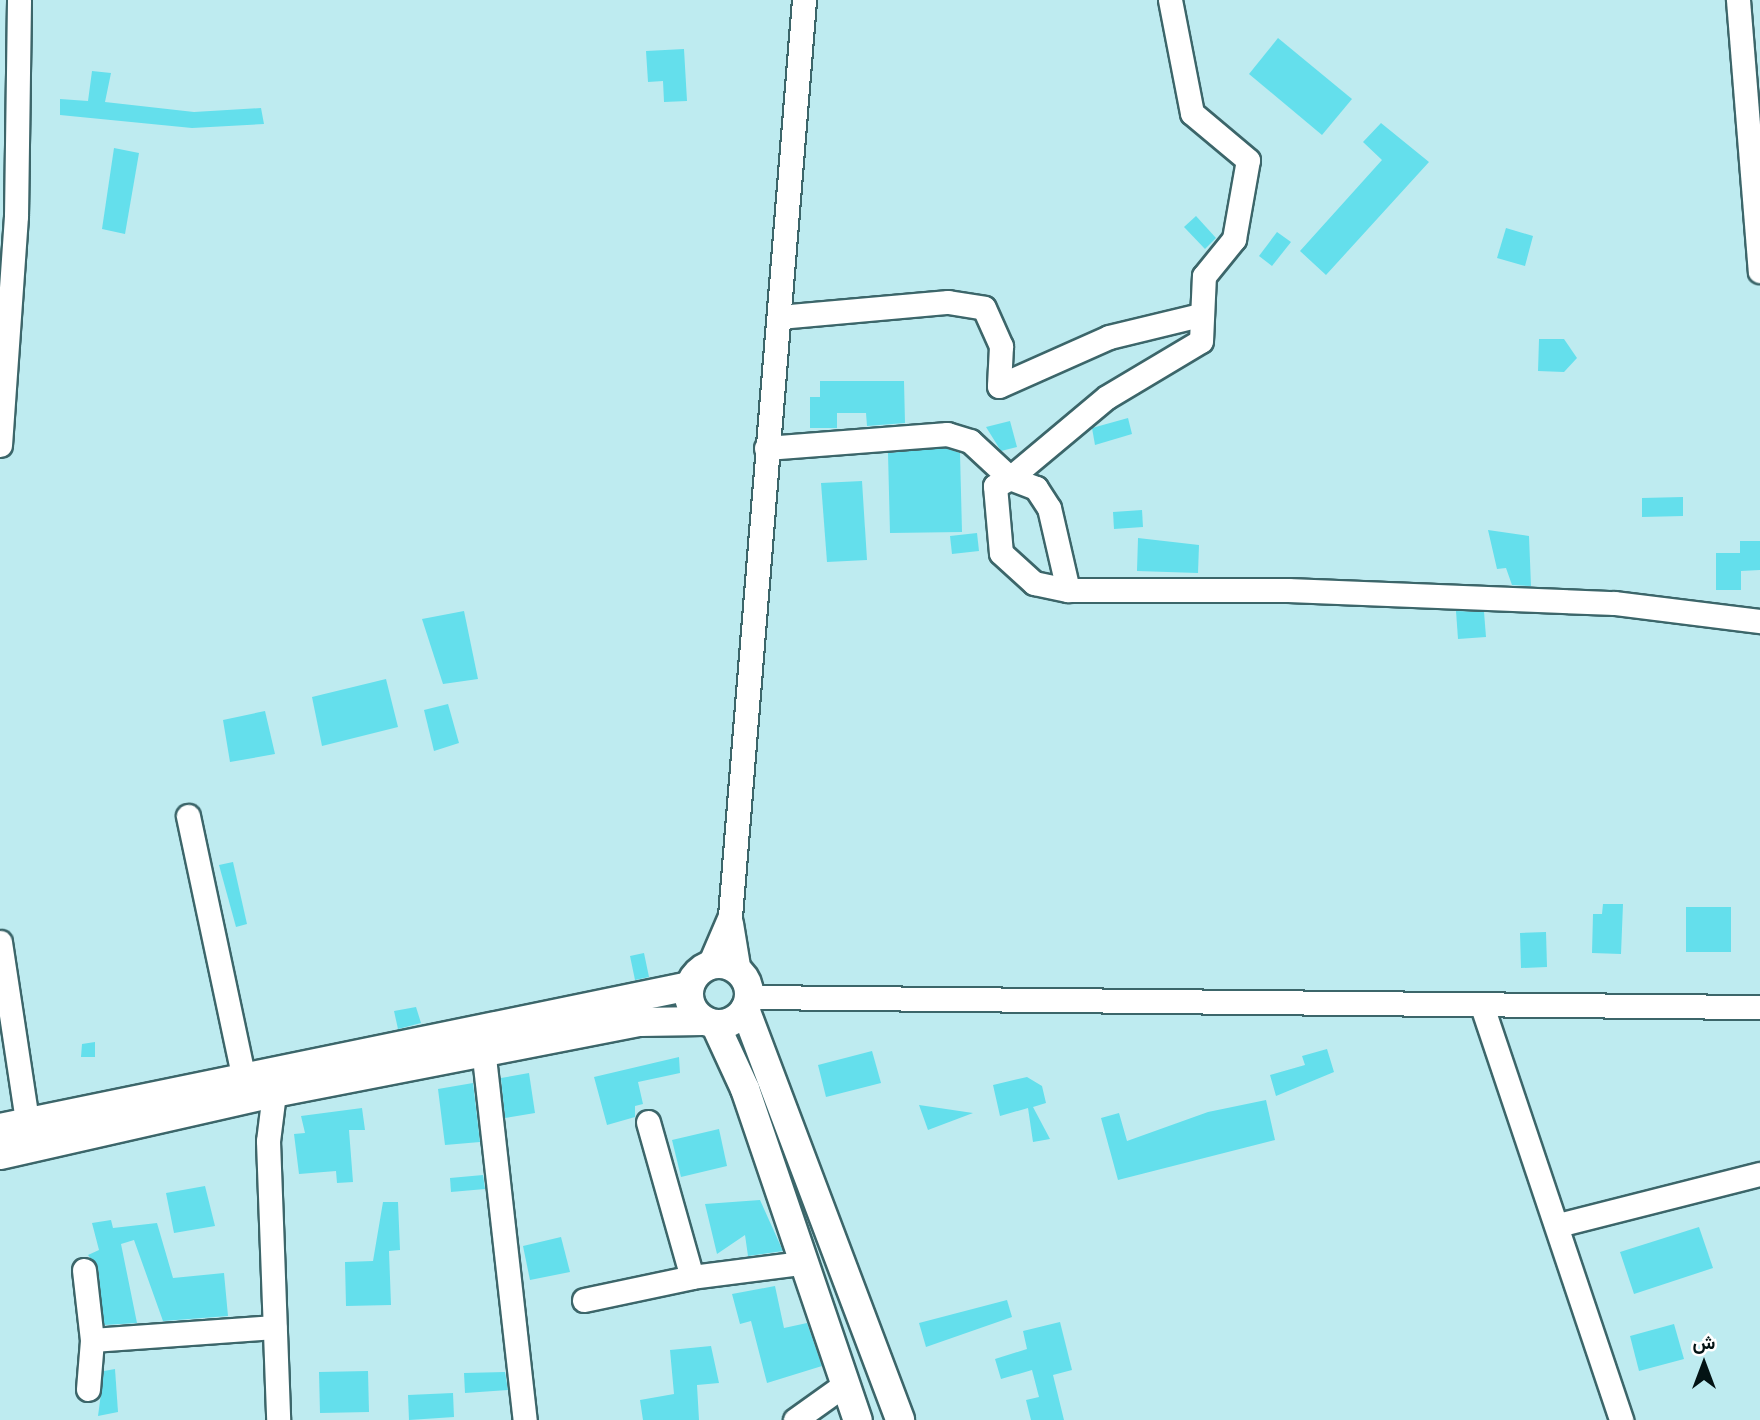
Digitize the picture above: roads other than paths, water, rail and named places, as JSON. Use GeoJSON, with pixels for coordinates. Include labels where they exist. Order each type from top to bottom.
{"type":"FeatureCollection","features":[{"type":"Feature","properties":{"kind":"main road"},"geometry":{"type":"LineString","coordinates":[[699,977],[694,1011],[709,1022],[746,1089],[802,1263],[858,1420]]}},
{"type":"Feature","properties":{"kind":"main road"},"geometry":{"type":"LineString","coordinates":[[0,1128],[699,977],[744,993]]}},
{"type":"Feature","properties":{"kind":"main road"},"geometry":{"type":"LineString","coordinates":[[0,1155],[274,1093],[484,1057],[640,1022],[709,1022],[744,993]]}},
{"type":"Feature","properties":{"kind":"main road"},"geometry":{"type":"LineString","coordinates":[[744,993],[901,1420]]}},
{"type":"Feature","properties":{"kind":"street"},"geometry":{"type":"LineString","coordinates":[[0,445],[9,56],[19,0]]}},
{"type":"Feature","properties":{"kind":"street"},"geometry":{"type":"LineString","coordinates":[[804,0],[730,916],[744,993],[1483,1009],[1760,1007]]}},
{"type":"Feature","properties":{"kind":"street"},"geometry":{"type":"LineString","coordinates":[[1170,0],[1192,113],[1248,160],[1234,239],[1204,275],[1200,316],[1201,341],[1107,397],[1010,478],[995,486],[1001,553],[1034,583],[1068,590],[1288,590],[1615,603],[1760,621]]}},
{"type":"Feature","properties":{"kind":"street"},"geometry":{"type":"LineString","coordinates":[[1738,0],[1760,271]]}},
{"type":"Feature","properties":{"kind":"street"},"geometry":{"type":"LineString","coordinates":[[779,317],[948,302],[984,309],[1001,346],[999,386],[1109,337],[1200,316]]}},
{"type":"Feature","properties":{"kind":"street"},"geometry":{"type":"LineString","coordinates":[[766,448],[947,434],[970,441],[1010,478],[1036,488],[1049,508],[1068,590]]}},
{"type":"Feature","properties":{"kind":"street"},"geometry":{"type":"LineString","coordinates":[[188,816],[243,1074]]}},
{"type":"Feature","properties":{"kind":"street"},"geometry":{"type":"LineString","coordinates":[[699,977],[730,916]]}},
{"type":"Feature","properties":{"kind":"street"},"geometry":{"type":"LineString","coordinates":[[0,942],[27,1121]]}},
{"type":"Feature","properties":{"kind":"street"},"geometry":{"type":"LineString","coordinates":[[1483,1009],[1558,1225],[1621,1420]]}},
{"type":"Feature","properties":{"kind":"street"},"geometry":{"type":"LineString","coordinates":[[484,1057],[526,1420]]}},
{"type":"Feature","properties":{"kind":"street"},"geometry":{"type":"LineString","coordinates":[[274,1093],[268,1141],[278,1420]]}},
{"type":"Feature","properties":{"kind":"street"},"geometry":{"type":"LineString","coordinates":[[648,1122],[692,1276]]}},
{"type":"Feature","properties":{"kind":"street"},"geometry":{"type":"LineString","coordinates":[[1558,1225],[1760,1174]]}},
{"type":"Feature","properties":{"kind":"street"},"geometry":{"type":"LineString","coordinates":[[584,1300],[692,1276],[802,1263]]}},
{"type":"Feature","properties":{"kind":"street"},"geometry":{"type":"LineString","coordinates":[[84,1270],[92,1340],[88,1389]]}},
{"type":"Feature","properties":{"kind":"street"},"geometry":{"type":"LineString","coordinates":[[92,1340],[275,1327]]}},
{"type":"Feature","properties":{"kind":"street"},"geometry":{"type":"LineString","coordinates":[[795,1420],[844,1385]]}}]}
